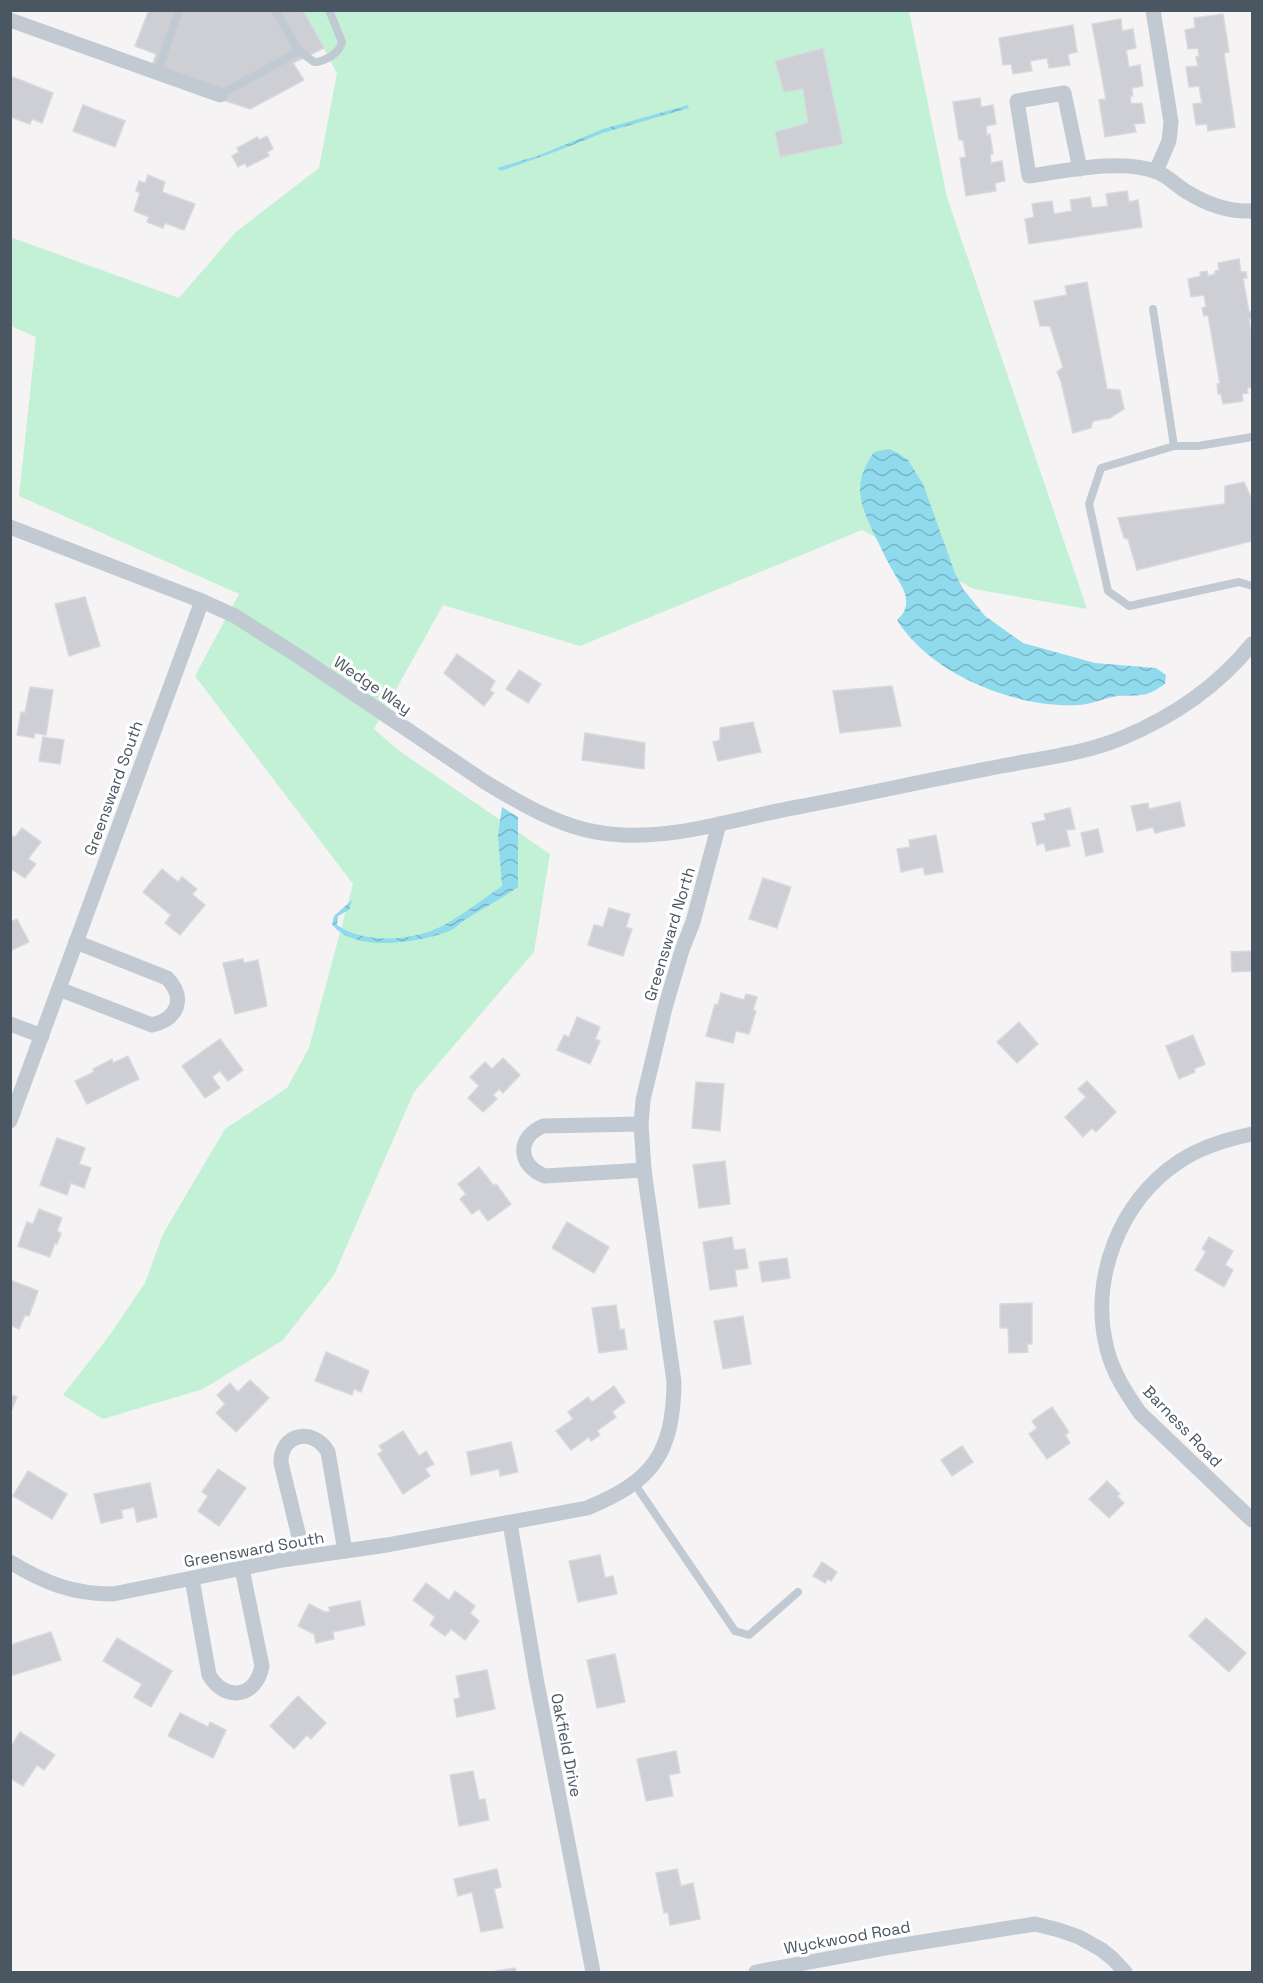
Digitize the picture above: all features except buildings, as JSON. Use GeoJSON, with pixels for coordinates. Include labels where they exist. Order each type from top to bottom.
{"type":"FeatureCollection","features":[{"type":"Feature","properties":{"kind":"street"},"geometry":{"type":"LineString","coordinates":[[1153,10],[1171,122],[1169,141],[1156,171]]}},
{"type":"Feature","properties":{"kind":"street"},"geometry":{"type":"LineString","coordinates":[[10,20],[220,94]]}},
{"type":"Feature","properties":{"kind":"street"},"geometry":{"type":"LineString","coordinates":[[1080,169],[1064,93],[1017,101],[1029,176],[1105,166],[1156,171],[1213,206],[1230,211],[1252,211]]}},
{"type":"Feature","properties":{"kind":"street","name":"Wedge Way"},"geometry":{"type":"LineString","coordinates":[[10,527],[202,601],[235,616],[267,635],[485,782],[539,812],[580,828],[616,835],[680,832],[719,824]]}},
{"type":"Feature","properties":{"kind":"street","name":"Greensward South"},"geometry":{"type":"LineString","coordinates":[[42,1036],[202,601]]}},
{"type":"Feature","properties":{"kind":"street"},"geometry":{"type":"LineString","coordinates":[[719,824],[774,811],[1094,748],[1146,728],[1180,709],[1218,681],[1252,644]]}},
{"type":"Feature","properties":{"kind":"street","name":"Greensward North"},"geometry":{"type":"LineString","coordinates":[[510,1523],[587,1508],[614,1497],[647,1472],[660,1454],[669,1435],[674,1410],[674,1382],[644,1170],[641,1124],[643,1100],[665,1008],[693,922],[719,824]]}},
{"type":"Feature","properties":{"kind":"street"},"geometry":{"type":"LineString","coordinates":[[59,989],[152,1025],[164,1022],[172,1016],[177,1007],[178,995],[174,985],[167,978],[76,942]]}},
{"type":"Feature","properties":{"kind":"street"},"geometry":{"type":"LineString","coordinates":[[10,1024],[42,1036],[18,1081],[10,1121]]}},
{"type":"Feature","properties":{"kind":"street"},"geometry":{"type":"LineString","coordinates":[[641,1124],[543,1126],[534,1130],[527,1137],[524,1147],[529,1166],[545,1176],[644,1170]]}},
{"type":"Feature","properties":{"kind":"street","name":"Barness Road"},"geometry":{"type":"LineString","coordinates":[[1252,1134],[1197,1151],[1167,1170],[1154,1183],[1136,1205],[1115,1239],[1104,1278],[1102,1306],[1103,1332],[1113,1367],[1140,1413],[1252,1520]]}},
{"type":"Feature","properties":{"kind":"street"},"geometry":{"type":"LineString","coordinates":[[304,1557],[281,1458],[283,1449],[289,1441],[297,1437],[316,1438],[328,1452],[345,1551]]}},
{"type":"Feature","properties":{"kind":"street","name":"Greensward South"},"geometry":{"type":"LineString","coordinates":[[10,1562],[58,1587],[96,1594],[113,1594],[304,1557],[510,1523]]}},
{"type":"Feature","properties":{"kind":"street","name":"Oakfield Drive"},"geometry":{"type":"LineString","coordinates":[[510,1523],[536,1678],[593,1972]]}},
{"type":"Feature","properties":{"kind":"street"},"geometry":{"type":"LineString","coordinates":[[192,1579],[209,1675],[214,1684],[222,1690],[233,1693],[243,1692],[254,1685],[260,1676],[262,1666],[242,1569]]}},
{"type":"Feature","properties":{"kind":"street","name":"Wyckwood Road"},"geometry":{"type":"LineString","coordinates":[[756,1972],[1035,1924],[1079,1937],[1102,1950],[1125,1972]]}},
{"type":"Feature","properties":{"kind":"lane"},"geometry":{"type":"LineString","coordinates":[[157,73],[179,10]]}},
{"type":"Feature","properties":{"kind":"lane"},"geometry":{"type":"LineString","coordinates":[[275,10],[299,51],[314,62],[320,62],[339,50],[342,42],[329,10]]}},
{"type":"Feature","properties":{"kind":"lane"},"geometry":{"type":"LineString","coordinates":[[220,94],[299,51]]}},
{"type":"Feature","properties":{"kind":"lane"},"geometry":{"type":"LineString","coordinates":[[1153,309],[1174,446]]}},
{"type":"Feature","properties":{"kind":"lane"},"geometry":{"type":"LineString","coordinates":[[1252,437],[1198,446],[1174,446],[1101,468],[1089,504],[1108,591],[1129,606],[1239,582],[1252,586]]}},
{"type":"Feature","properties":{"kind":"lane"},"geometry":{"type":"LineString","coordinates":[[634,1483],[735,1631],[749,1635],[798,1592]]}},
{"type":"Feature","properties":{"kind":"green space"},"geometry":{"type":"Polygon","coordinates":[[[303,11],[909,11],[947,197],[1087,609],[974,589],[862,530],[580,646],[443,605],[374,729],[398,750],[550,854],[534,952],[414,1092],[334,1275],[283,1340],[203,1389],[103,1419],[63,1395],[109,1336],[145,1283],[163,1234],[225,1129],[287,1088],[309,1048],[353,884],[195,676],[239,594],[19,496],[36,337],[11,326],[10,237],[179,298],[236,232],[319,168],[337,73],[303,11]]]}},
{"type":"Feature","properties":{"kind":"water"},"geometry":{"type":"Polygon","coordinates":[[[688,105],[689,108],[603,133],[501,171],[497,168],[537,156],[603,129],[688,105]]]}},
{"type":"Feature","properties":{"kind":"water"},"geometry":{"type":"Polygon","coordinates":[[[889,449],[908,460],[923,484],[955,573],[963,589],[985,616],[1023,643],[1095,663],[1156,668],[1166,675],[1165,684],[1142,695],[1117,696],[1082,705],[1027,701],[976,684],[930,656],[897,620],[905,609],[905,594],[876,538],[860,495],[862,475],[874,452],[889,449]]]}},
{"type":"Feature","properties":{"kind":"water"},"geometry":{"type":"Polygon","coordinates":[[[502,807],[518,817],[518,887],[450,931],[419,939],[403,942],[370,942],[342,933],[332,924],[334,916],[352,900],[349,910],[338,916],[337,925],[361,936],[376,938],[419,935],[444,925],[466,911],[502,886],[498,835],[502,807]]]}}]}
